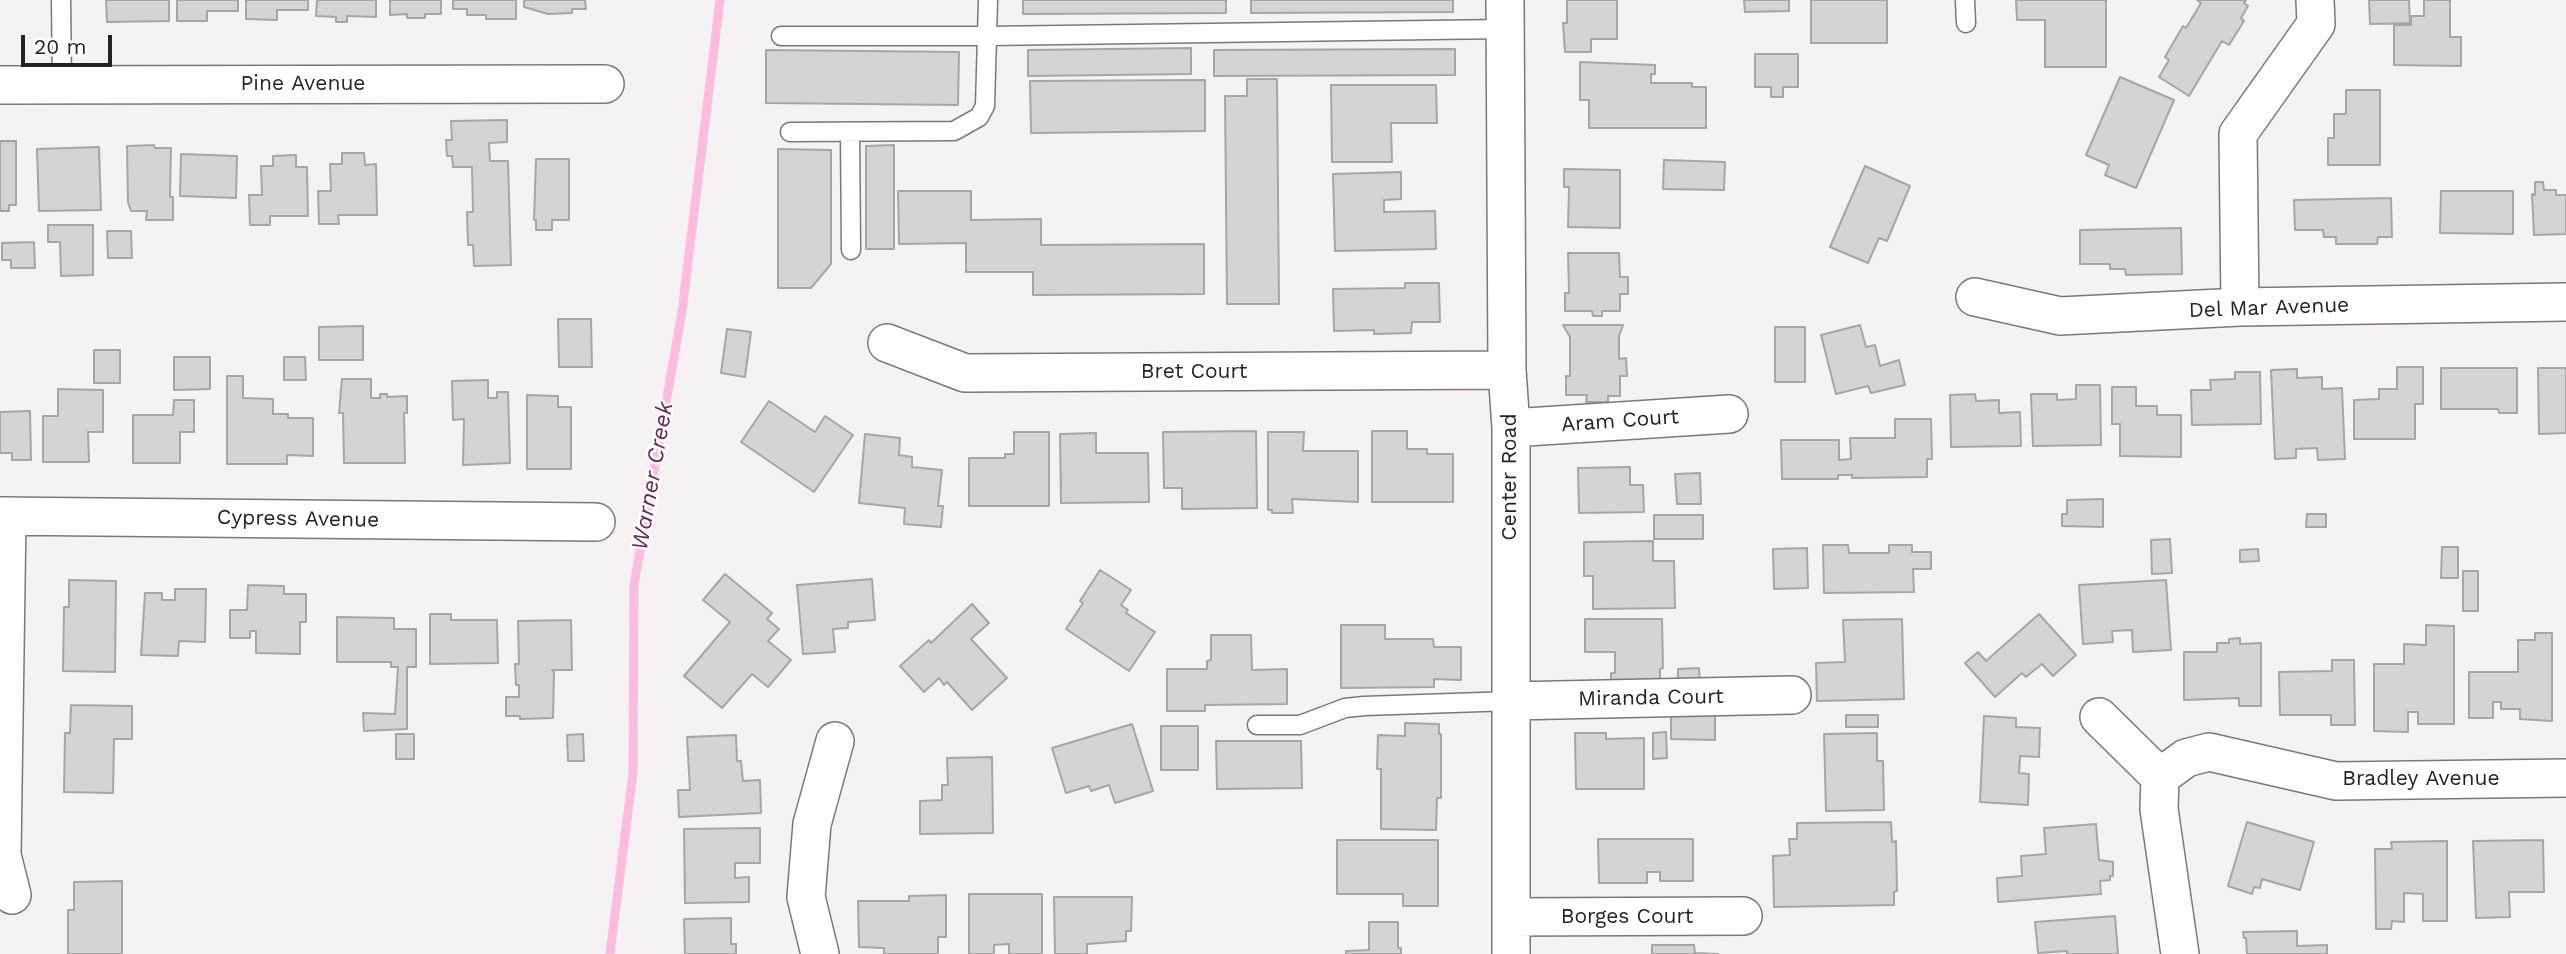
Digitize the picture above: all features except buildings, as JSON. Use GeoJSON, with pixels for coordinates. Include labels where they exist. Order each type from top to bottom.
{"type":"FeatureCollection","features":[{"type":"Feature","properties":{"kind":"street"},"geometry":{"type":"LineString","coordinates":[[2240,307],[2238,134],[2316,24],[2315,0]]}},
{"type":"Feature","properties":{"kind":"street","name":"Center Road"},"geometry":{"type":"LineString","coordinates":[[1505,14],[1507,370],[1511,428],[1511,954]]}},
{"type":"Feature","properties":{"kind":"street","name":"Pine Avenue"},"geometry":{"type":"LineString","coordinates":[[0,85],[605,84]]}},
{"type":"Feature","properties":{"kind":"street","name":"Del Mar Avenue"},"geometry":{"type":"LineString","coordinates":[[1975,297],[2060,316],[2240,307],[2566,302]]}},
{"type":"Feature","properties":{"kind":"street","name":"Bret Court"},"geometry":{"type":"LineString","coordinates":[[887,343],[965,373],[1507,370]]}},
{"type":"Feature","properties":{"kind":"street","name":"Aram Court"},"geometry":{"type":"LineString","coordinates":[[1511,428],[1729,414]]}},
{"type":"Feature","properties":{"kind":"street"},"geometry":{"type":"LineString","coordinates":[[4,516],[2,855],[12,895]]}},
{"type":"Feature","properties":{"kind":"street","name":"Cypress Avenue"},"geometry":{"type":"LineString","coordinates":[[4,516],[596,522]]}},
{"type":"Feature","properties":{"kind":"street","name":"Miranda Court"},"geometry":{"type":"LineString","coordinates":[[1511,701],[1791,695]]}},
{"type":"Feature","properties":{"kind":"street"},"geometry":{"type":"LineString","coordinates":[[2099,717],[2160,777],[2161,837],[2180,954]]}},
{"type":"Feature","properties":{"kind":"street"},"geometry":{"type":"LineString","coordinates":[[820,954],[806,897],[812,824],[835,741]]}},
{"type":"Feature","properties":{"kind":"street","name":"Bradley Avenue"},"geometry":{"type":"LineString","coordinates":[[2160,777],[2186,758],[2210,752],[2336,780],[2566,778]]}},
{"type":"Feature","properties":{"kind":"street","name":"Borges Court"},"geometry":{"type":"LineString","coordinates":[[1511,917],[1742,916]]}},
{"type":"Feature","properties":{"kind":"lane"},"geometry":{"type":"LineString","coordinates":[[61,0],[62,84]]}},
{"type":"Feature","properties":{"kind":"lane"},"geometry":{"type":"LineString","coordinates":[[790,132],[954,131],[979,117],[985,106],[988,0]]}},
{"type":"Feature","properties":{"kind":"lane"},"geometry":{"type":"LineString","coordinates":[[1965,0],[1966,23]]}},
{"type":"Feature","properties":{"kind":"lane"},"geometry":{"type":"LineString","coordinates":[[781,36],[987,36],[1505,14]]}},
{"type":"Feature","properties":{"kind":"lane"},"geometry":{"type":"LineString","coordinates":[[850,132],[851,250]]}},
{"type":"Feature","properties":{"kind":"lane"},"geometry":{"type":"LineString","coordinates":[[1257,725],[1300,725],[1345,708],[1364,706],[1511,701]]}},
{"type":"Feature","properties":{"kind":"waterway","name":"Warner Creek"},"geometry":{"type":"LineString","coordinates":[[610,954],[633,773],[634,585],[682,312],[720,0]]}}]}
